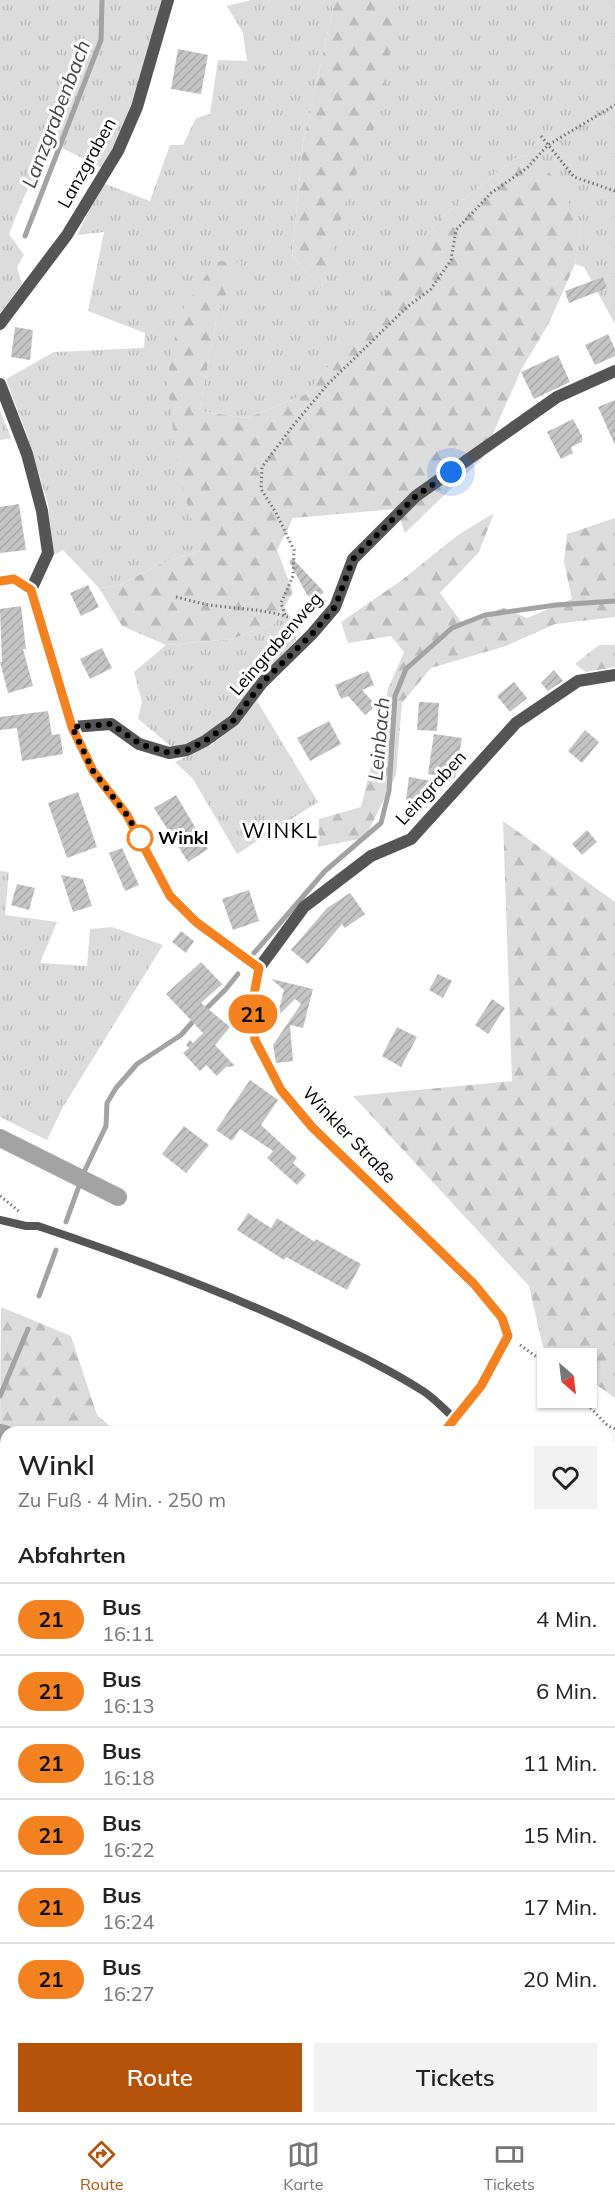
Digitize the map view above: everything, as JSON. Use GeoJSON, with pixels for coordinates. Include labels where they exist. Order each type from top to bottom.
{"type":"FeatureCollection","features":[{"type":"Feature","properties":{"kind":"street","name":"Lanzgraben"},"geometry":{"type":"LineString","coordinates":[[0,324],[67,235],[118,151],[137,107],[168,0]]}},
{"type":"Feature","properties":{"kind":"street","name":"Leingrabenweg"},"geometry":{"type":"LineString","coordinates":[[72,727],[111,724],[140,744],[169,753],[187,750],[205,741],[234,720],[262,683],[312,634],[335,607],[353,559],[416,496],[557,397],[615,371]]}},
{"type":"Feature","properties":{"kind":"street"},"geometry":{"type":"LineString","coordinates":[[0,384],[27,454],[42,511],[48,553],[31,590]]}},
{"type":"Feature","properties":{"kind":"street"},"geometry":{"type":"LineString","coordinates":[[0,581],[14,579],[31,590],[72,727],[93,771],[127,815],[170,896],[196,922],[259,968]]}},
{"type":"Feature","properties":{"kind":"street","name":"Leingraben"},"geometry":{"type":"LineString","coordinates":[[259,968],[304,908],[371,856],[411,839],[516,723],[578,681],[615,675]]}},
{"type":"Feature","properties":{"kind":"street","name":"Winkler Straße"},"geometry":{"type":"LineString","coordinates":[[259,968],[252,1005],[255,1040],[281,1090],[312,1127],[474,1284],[502,1318],[508,1336]]}},
{"type":"Feature","properties":{"kind":"street"},"geometry":{"type":"LineString","coordinates":[[448,1426],[481,1386],[508,1336]]}},
{"type":"Feature","properties":{"kind":"lane"},"geometry":{"type":"LineString","coordinates":[[0,1220],[26,1226],[38,1226],[108,1250],[181,1276],[262,1310],[357,1354],[425,1392],[454,1418]]}},
{"type":"Feature","properties":{"kind":"path"},"geometry":{"type":"LineString","coordinates":[[285,615],[281,603],[293,576],[294,550],[261,489],[262,467],[327,386],[407,307],[431,289],[451,260],[456,230],[491,193],[527,168],[548,145],[615,105]]}},
{"type":"Feature","properties":{"kind":"path"},"geometry":{"type":"LineString","coordinates":[[541,136],[574,177],[615,191]]}},
{"type":"Feature","properties":{"kind":"path"},"geometry":{"type":"LineString","coordinates":[[176,597],[217,606],[263,610],[285,615],[304,624],[312,634]]}},
{"type":"Feature","properties":{"kind":"path"},"geometry":{"type":"LineString","coordinates":[[508,1336],[537,1357]]}},
{"type":"Feature","properties":{"kind":"path"},"geometry":{"type":"LineString","coordinates":[[591,1408],[608,1426]]}},
{"type":"Feature","properties":{"kind":"green space"},"geometry":{"type":"Polygon","coordinates":[[[0,0],[163,0],[130,107],[102,168],[52,143],[23,199],[9,234],[24,255],[17,267],[22,284],[0,313],[0,0]]]}},
{"type":"Feature","properties":{"kind":"green space"},"geometry":{"type":"Polygon","coordinates":[[[251,0],[329,0],[333,9],[303,143],[292,255],[321,289],[398,0],[615,0],[615,324],[584,267],[575,264],[581,229],[526,155],[514,159],[440,218],[377,307],[306,394],[247,418],[199,411],[218,312],[241,262],[179,315],[200,551],[162,563],[118,586],[99,588],[63,550],[54,555],[48,504],[28,438],[6,379],[54,352],[144,348],[145,333],[88,311],[104,232],[77,235],[103,183],[150,201],[170,145],[183,145],[196,118],[210,114],[218,60],[247,61],[243,33],[227,6],[251,0]]]}},
{"type":"Feature","properties":{"kind":"green space"},"geometry":{"type":"Polygon","coordinates":[[[329,0],[398,0],[391,30],[382,107],[347,198],[321,289],[292,255],[303,143],[333,9],[329,0]]]}},
{"type":"Feature","properties":{"kind":"green space"},"geometry":{"type":"Polygon","coordinates":[[[526,155],[541,163],[561,187],[581,229],[575,264],[549,323],[521,370],[482,459],[405,533],[396,509],[293,518],[277,550],[293,592],[274,624],[231,639],[166,645],[122,626],[99,588],[118,586],[162,563],[200,551],[178,469],[167,381],[179,315],[216,261],[242,262],[218,312],[199,411],[247,418],[306,394],[376,307],[440,218],[514,159],[526,155]]]}},
{"type":"Feature","properties":{"kind":"green space"},"geometry":{"type":"Polygon","coordinates":[[[0,410],[11,438],[0,440],[0,410]]]}},
{"type":"Feature","properties":{"kind":"green space"},"geometry":{"type":"Polygon","coordinates":[[[494,513],[479,552],[440,593],[462,623],[504,608],[527,618],[572,599],[564,562],[567,534],[615,518],[615,617],[555,624],[506,646],[431,668],[402,703],[396,775],[365,838],[318,847],[319,819],[361,807],[388,689],[404,652],[391,636],[348,643],[341,622],[402,580],[458,535],[494,513]]]}},
{"type":"Feature","properties":{"kind":"green space"},"geometry":{"type":"Polygon","coordinates":[[[285,607],[294,627],[296,640],[225,720],[192,744],[172,747],[138,719],[142,702],[134,672],[166,645],[231,639],[274,624],[285,607]]]}},
{"type":"Feature","properties":{"kind":"green space"},"geometry":{"type":"Polygon","coordinates":[[[599,645],[615,645],[615,667],[586,672],[575,664],[599,645]]]}},
{"type":"Feature","properties":{"kind":"green space"},"geometry":{"type":"Polygon","coordinates":[[[257,701],[318,802],[237,854],[193,779],[175,762],[213,744],[257,701]]]}},
{"type":"Feature","properties":{"kind":"green space"},"geometry":{"type":"Polygon","coordinates":[[[503,821],[615,902],[615,1398],[597,1385],[597,1348],[543,1347],[529,1286],[353,1096],[512,1081],[503,821]]]}},
{"type":"Feature","properties":{"kind":"green space"},"geometry":{"type":"Polygon","coordinates":[[[0,871],[9,872],[5,915],[57,922],[40,963],[87,966],[90,929],[112,927],[163,945],[63,1107],[47,1140],[0,1117],[0,871]]]}},
{"type":"Feature","properties":{"kind":"green space"},"geometry":{"type":"Polygon","coordinates":[[[1,1307],[71,1336],[97,1415],[110,1426],[0,1426],[1,1307]]]}},
{"type":"Feature","properties":{"kind":"building"},"geometry":{"type":"Polygon","coordinates":[[[178,49],[208,55],[201,94],[171,89],[178,49]]]}},
{"type":"Feature","properties":{"kind":"building"},"geometry":{"type":"Polygon","coordinates":[[[603,277],[607,288],[569,303],[565,291],[603,277]]]}},
{"type":"Feature","properties":{"kind":"building"},"geometry":{"type":"Polygon","coordinates":[[[15,327],[33,330],[30,360],[11,357],[15,327]]]}},
{"type":"Feature","properties":{"kind":"building"},"geometry":{"type":"Polygon","coordinates":[[[608,334],[615,349],[615,356],[595,365],[585,345],[608,334]]]}},
{"type":"Feature","properties":{"kind":"building"},"geometry":{"type":"Polygon","coordinates":[[[558,355],[570,382],[534,399],[521,372],[558,355]]]}},
{"type":"Feature","properties":{"kind":"building"},"geometry":{"type":"Polygon","coordinates":[[[615,400],[615,445],[598,407],[615,400]]]}},
{"type":"Feature","properties":{"kind":"building"},"geometry":{"type":"Polygon","coordinates":[[[573,419],[582,436],[582,442],[571,447],[573,453],[561,459],[547,432],[573,419]]]}},
{"type":"Feature","properties":{"kind":"building"},"geometry":{"type":"Polygon","coordinates":[[[19,504],[26,550],[0,553],[0,507],[19,504]]]}},
{"type":"Feature","properties":{"kind":"building"},"geometry":{"type":"Polygon","coordinates":[[[293,559],[324,592],[313,601],[306,593],[289,561],[293,559]]]}},
{"type":"Feature","properties":{"kind":"building"},"geometry":{"type":"Polygon","coordinates":[[[88,585],[99,607],[81,616],[70,593],[88,585]]]}},
{"type":"Feature","properties":{"kind":"building"},"geometry":{"type":"Polygon","coordinates":[[[21,606],[26,649],[23,649],[33,686],[8,693],[0,662],[2,662],[0,609],[21,606]]]}},
{"type":"Feature","properties":{"kind":"building"},"geometry":{"type":"Polygon","coordinates":[[[102,648],[112,668],[90,679],[80,659],[102,648]]]}},
{"type":"Feature","properties":{"kind":"building"},"geometry":{"type":"Polygon","coordinates":[[[554,670],[563,681],[548,691],[541,683],[554,670]]]}},
{"type":"Feature","properties":{"kind":"building"},"geometry":{"type":"Polygon","coordinates":[[[368,671],[374,685],[362,690],[376,705],[365,715],[348,696],[341,699],[335,685],[368,671]]]}},
{"type":"Feature","properties":{"kind":"building"},"geometry":{"type":"Polygon","coordinates":[[[514,682],[527,698],[510,712],[497,696],[514,682]]]}},
{"type":"Feature","properties":{"kind":"building"},"geometry":{"type":"Polygon","coordinates":[[[419,702],[439,703],[437,731],[417,730],[419,702]]]}},
{"type":"Feature","properties":{"kind":"building"},"geometry":{"type":"Polygon","coordinates":[[[48,711],[52,735],[60,734],[63,754],[22,761],[17,728],[0,730],[0,717],[48,711]]]}},
{"type":"Feature","properties":{"kind":"building"},"geometry":{"type":"Polygon","coordinates":[[[329,721],[341,744],[310,761],[297,738],[329,721]]]}},
{"type":"Feature","properties":{"kind":"building"},"geometry":{"type":"Polygon","coordinates":[[[585,730],[599,742],[582,763],[568,751],[585,730]]]}},
{"type":"Feature","properties":{"kind":"building"},"geometry":{"type":"Polygon","coordinates":[[[434,734],[462,738],[455,778],[428,774],[434,734]]]}},
{"type":"Feature","properties":{"kind":"building"},"geometry":{"type":"Polygon","coordinates":[[[409,777],[437,782],[434,802],[431,804],[406,800],[409,777]]]}},
{"type":"Feature","properties":{"kind":"building"},"geometry":{"type":"Polygon","coordinates":[[[78,792],[97,847],[67,858],[48,803],[78,792]]]}},
{"type":"Feature","properties":{"kind":"building"},"geometry":{"type":"Polygon","coordinates":[[[176,795],[208,849],[188,862],[154,808],[176,795]]]}},
{"type":"Feature","properties":{"kind":"building"},"geometry":{"type":"Polygon","coordinates":[[[587,830],[597,842],[582,855],[572,844],[587,830]]]}},
{"type":"Feature","properties":{"kind":"building"},"geometry":{"type":"Polygon","coordinates":[[[122,848],[139,885],[125,891],[109,853],[122,848]]]}},
{"type":"Feature","properties":{"kind":"building"},"geometry":{"type":"Polygon","coordinates":[[[61,875],[83,879],[92,906],[73,912],[61,875]]]}},
{"type":"Feature","properties":{"kind":"building"},"geometry":{"type":"Polygon","coordinates":[[[17,884],[35,888],[29,910],[11,905],[17,884]]]}},
{"type":"Feature","properties":{"kind":"building"},"geometry":{"type":"Polygon","coordinates":[[[249,890],[259,921],[233,930],[222,899],[249,890]]]}},
{"type":"Feature","properties":{"kind":"building"},"geometry":{"type":"Polygon","coordinates":[[[350,893],[365,914],[345,928],[342,924],[308,964],[291,950],[327,908],[350,893]]]}},
{"type":"Feature","properties":{"kind":"building"},"geometry":{"type":"Polygon","coordinates":[[[181,931],[194,941],[186,953],[172,942],[181,931]]]}},
{"type":"Feature","properties":{"kind":"building"},"geometry":{"type":"Polygon","coordinates":[[[201,962],[222,984],[201,1003],[230,1027],[215,1045],[235,1066],[226,1067],[217,1076],[206,1065],[200,1071],[183,1053],[189,1048],[186,1045],[190,1040],[193,1043],[203,1033],[166,994],[201,962]]]}},
{"type":"Feature","properties":{"kind":"building"},"geometry":{"type":"Polygon","coordinates":[[[438,974],[452,981],[443,998],[429,990],[438,974]]]}},
{"type":"Feature","properties":{"kind":"building"},"geometry":{"type":"Polygon","coordinates":[[[271,979],[313,989],[303,1028],[290,1025],[293,1061],[276,1063],[273,1045],[301,1004],[295,999],[277,1017],[284,990],[271,979]]]}},
{"type":"Feature","properties":{"kind":"building"},"geometry":{"type":"Polygon","coordinates":[[[492,999],[505,1008],[488,1034],[475,1025],[492,999]]]}},
{"type":"Feature","properties":{"kind":"building"},"geometry":{"type":"Polygon","coordinates":[[[397,1027],[417,1037],[401,1067],[382,1056],[397,1027]]]}},
{"type":"Feature","properties":{"kind":"building"},"geometry":{"type":"Polygon","coordinates":[[[250,1080],[278,1100],[261,1125],[297,1158],[293,1163],[306,1175],[297,1185],[267,1158],[273,1151],[240,1129],[232,1141],[216,1130],[250,1080]]]}},
{"type":"Feature","properties":{"kind":"building"},"geometry":{"type":"Polygon","coordinates":[[[184,1126],[209,1145],[186,1173],[162,1154],[184,1126]]]}},
{"type":"Feature","properties":{"kind":"building"},"geometry":{"type":"Polygon","coordinates":[[[248,1213],[271,1228],[277,1218],[315,1242],[316,1239],[361,1264],[347,1290],[286,1257],[284,1260],[237,1230],[248,1213]]]}},
{"type":"Feature","properties":{"kind":"waterway","name":"Lanzgrabenbach"},"geometry":{"type":"LineString","coordinates":[[25,236],[101,40],[102,0]]}},
{"type":"Feature","properties":{"kind":"waterway","name":"Leinbach"},"geometry":{"type":"LineString","coordinates":[[254,953],[325,871],[381,823],[389,791],[395,696],[406,669],[452,628],[485,615],[556,605],[615,601]]}},
{"type":"Feature","properties":{"kind":"waterway","name":"Leinbach"},"geometry":{"type":"LineString","coordinates":[[203,1012],[238,974]]}},
{"type":"Feature","properties":{"kind":"waterway","name":"Leinbach"},"geometry":{"type":"LineString","coordinates":[[66,1222],[84,1172],[106,1126],[107,1103],[116,1088],[137,1064],[181,1035],[196,1018]]}},
{"type":"Feature","properties":{"kind":"waterway"},"geometry":{"type":"LineString","coordinates":[[0,1138],[118,1197]]}},
{"type":"Feature","properties":{"kind":"waterway","name":"Leinbach"},"geometry":{"type":"LineString","coordinates":[[39,1296],[56,1250]]}},
{"type":"Feature","properties":{"kind":"waterway","name":"Leinbach"},"geometry":{"type":"LineString","coordinates":[[0,1396],[28,1329]]}},
{"type":"Feature","properties":{"kind":"bus line","name":"21"},"geometry":{"type":"LineString","coordinates":[[0,581],[14,579],[31,590],[72,727],[93,771],[127,815],[170,896],[196,922],[259,968],[252,1005],[255,1040],[281,1090],[312,1127],[474,1284],[502,1318],[508,1336],[481,1386],[448,1426]]}},
{"type":"Feature","properties":{"kind":"place","name":"Winkl"},"geometry":{"type":"Point","coordinates":[140,838]}},
{"type":"Feature","properties":{"kind":"district","name":"WINKL"},"geometry":{"type":"Point","coordinates":[280,831]}},
{"type":"Feature","properties":{"kind":"route"},"geometry":{"type":"LineString","coordinates":[[140,838],[141,840],[127,815],[93,771],[72,727],[111,724],[140,744],[169,753],[187,750],[205,741],[234,720],[262,683],[312,634],[335,607],[353,559],[416,496],[451,472]]}}]}
